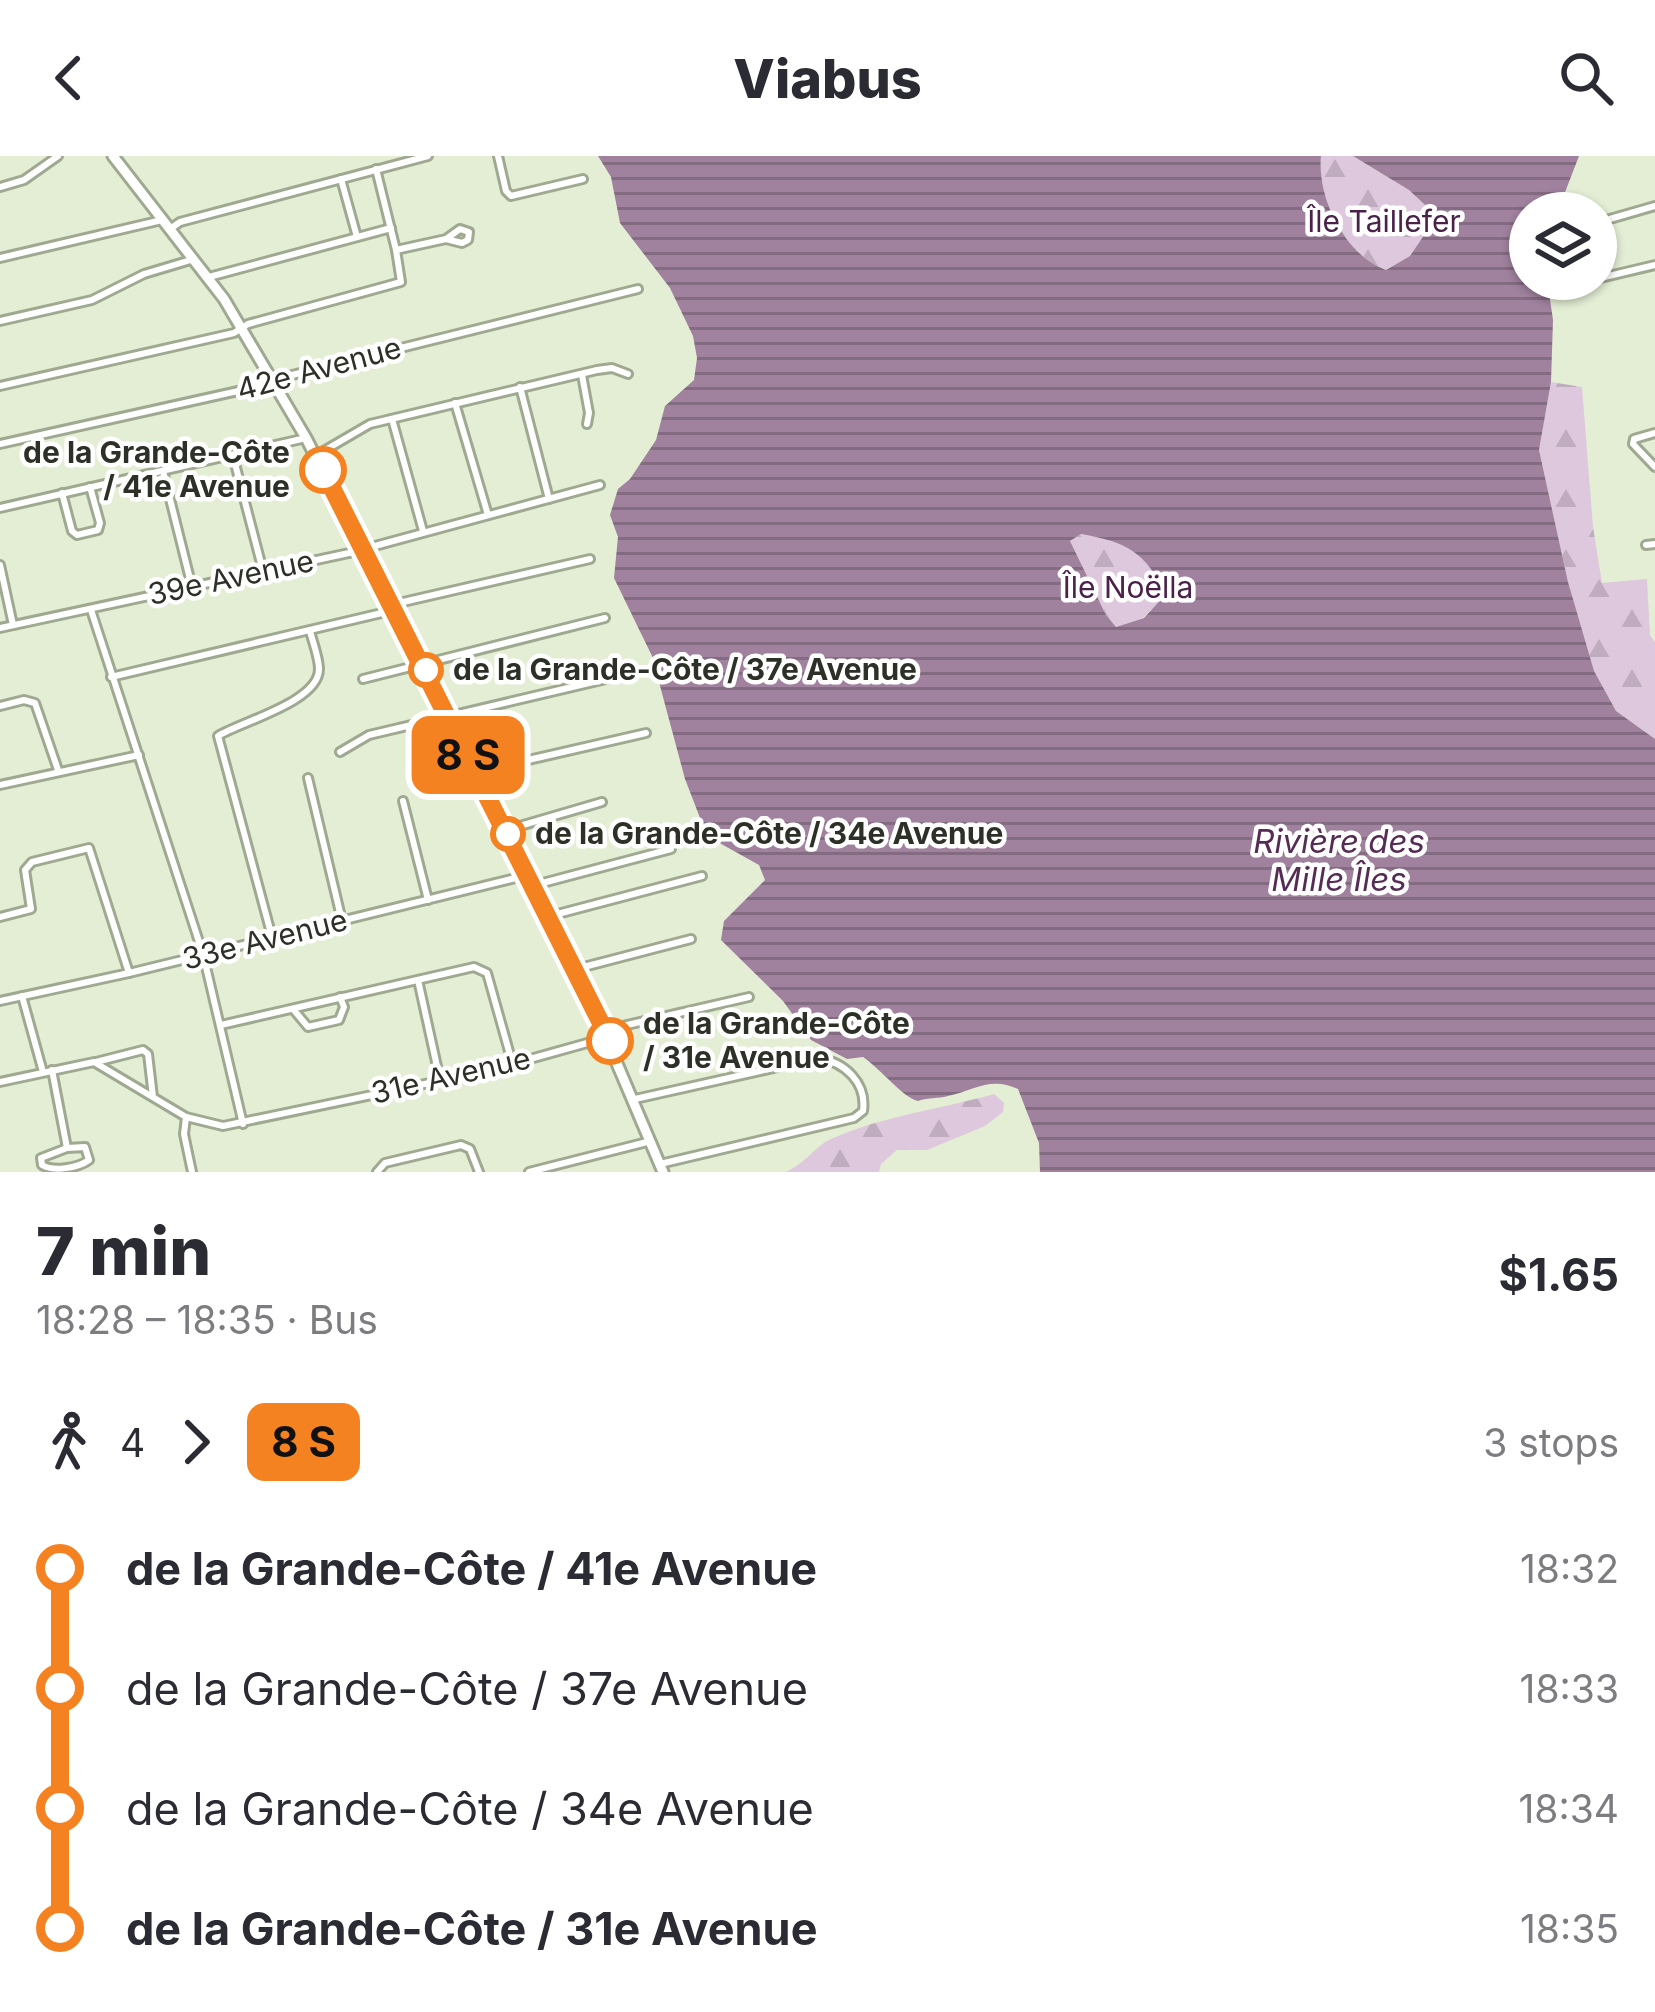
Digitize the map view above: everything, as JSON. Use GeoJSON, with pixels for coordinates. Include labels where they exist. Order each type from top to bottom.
{"type":"FeatureCollection","features":[{"type":"Feature","properties":{"kind":"main road"},"geometry":{"type":"LineString","coordinates":[[113,156],[243,328],[306,438],[576,969],[662,1168]]}},
{"type":"Feature","properties":{"kind":"street"},"geometry":{"type":"LineString","coordinates":[[0,185],[36,173],[58,156]]}},
{"type":"Feature","properties":{"kind":"street"},"geometry":{"type":"LineString","coordinates":[[0,258],[180,222],[428,156]]}},
{"type":"Feature","properties":{"kind":"street"},"geometry":{"type":"LineString","coordinates":[[498,156],[511,196],[583,179]]}},
{"type":"Feature","properties":{"kind":"street"},"geometry":{"type":"LineString","coordinates":[[0,386],[243,328],[401,282],[376,170]]}},
{"type":"Feature","properties":{"kind":"street"},"geometry":{"type":"LineString","coordinates":[[341,178],[357,237]]}},
{"type":"Feature","properties":{"kind":"street"},"geometry":{"type":"LineString","coordinates":[[1617,217],[1655,206]]}},
{"type":"Feature","properties":{"kind":"street"},"geometry":{"type":"LineString","coordinates":[[208,278],[391,228]]}},
{"type":"Feature","properties":{"kind":"street"},"geometry":{"type":"LineString","coordinates":[[396,250],[446,238]]}},
{"type":"Feature","properties":{"kind":"street"},"geometry":{"type":"LineString","coordinates":[[0,321],[92,300],[144,274],[194,259]]}},
{"type":"Feature","properties":{"kind":"street"},"geometry":{"type":"LineString","coordinates":[[1617,274],[1655,265]]}},
{"type":"Feature","properties":{"kind":"street","name":"42e Avenue"},"geometry":{"type":"LineString","coordinates":[[0,444],[638,289]]}},
{"type":"Feature","properties":{"kind":"street"},"geometry":{"type":"LineString","coordinates":[[315,456],[370,424],[612,368],[628,374]]}},
{"type":"Feature","properties":{"kind":"street"},"geometry":{"type":"LineString","coordinates":[[582,374],[587,424]]}},
{"type":"Feature","properties":{"kind":"street"},"geometry":{"type":"LineString","coordinates":[[520,387],[549,499]]}},
{"type":"Feature","properties":{"kind":"street"},"geometry":{"type":"LineString","coordinates":[[455,403],[488,514]]}},
{"type":"Feature","properties":{"kind":"street"},"geometry":{"type":"LineString","coordinates":[[392,419],[423,531]]}},
{"type":"Feature","properties":{"kind":"street"},"geometry":{"type":"LineString","coordinates":[[1655,433],[1634,439],[1634,444],[1655,467]]}},
{"type":"Feature","properties":{"kind":"street"},"geometry":{"type":"LineString","coordinates":[[0,508],[306,438]]}},
{"type":"Feature","properties":{"kind":"street"},"geometry":{"type":"LineString","coordinates":[[232,456],[263,571]]}},
{"type":"Feature","properties":{"kind":"street"},"geometry":{"type":"LineString","coordinates":[[163,471],[192,586]]}},
{"type":"Feature","properties":{"kind":"street","name":"39e Avenue"},"geometry":{"type":"LineString","coordinates":[[0,628],[364,549],[600,485]]}},
{"type":"Feature","properties":{"kind":"street"},"geometry":{"type":"LineString","coordinates":[[62,493],[72,531],[76,536],[90,533],[100,523],[90,487]]}},
{"type":"Feature","properties":{"kind":"street"},"geometry":{"type":"LineString","coordinates":[[110,677],[590,559]]}},
{"type":"Feature","properties":{"kind":"street"},"geometry":{"type":"LineString","coordinates":[[0,565],[13,625]]}},
{"type":"Feature","properties":{"kind":"street"},"geometry":{"type":"LineString","coordinates":[[90,609],[203,954],[244,1124]]}},
{"type":"Feature","properties":{"kind":"street"},"geometry":{"type":"LineString","coordinates":[[363,679],[605,618]]}},
{"type":"Feature","properties":{"kind":"street"},"geometry":{"type":"LineString","coordinates":[[272,937],[218,736],[258,721],[314,686],[320,672],[310,630]]}},
{"type":"Feature","properties":{"kind":"street"},"geometry":{"type":"LineString","coordinates":[[340,752],[364,736],[619,676]]}},
{"type":"Feature","properties":{"kind":"street"},"geometry":{"type":"LineString","coordinates":[[0,706],[24,700],[35,703],[58,770]]}},
{"type":"Feature","properties":{"kind":"street"},"geometry":{"type":"LineString","coordinates":[[476,772],[646,733]]}},
{"type":"Feature","properties":{"kind":"street"},"geometry":{"type":"LineString","coordinates":[[0,785],[139,754]]}},
{"type":"Feature","properties":{"kind":"street"},"geometry":{"type":"LineString","coordinates":[[308,778],[342,921]]}},
{"type":"Feature","properties":{"kind":"street"},"geometry":{"type":"LineString","coordinates":[[403,801],[428,900]]}},
{"type":"Feature","properties":{"kind":"street"},"geometry":{"type":"LineString","coordinates":[[506,830],[602,802]]}},
{"type":"Feature","properties":{"kind":"street"},"geometry":{"type":"LineString","coordinates":[[0,917],[31,909],[25,870],[32,862],[89,848],[110,901],[129,973]]}},
{"type":"Feature","properties":{"kind":"street","name":"33e Avenue"},"geometry":{"type":"LineString","coordinates":[[0,1000],[671,849]]}},
{"type":"Feature","properties":{"kind":"street"},"geometry":{"type":"LineString","coordinates":[[550,916],[701,876]]}},
{"type":"Feature","properties":{"kind":"street"},"geometry":{"type":"LineString","coordinates":[[576,969],[691,939]]}},
{"type":"Feature","properties":{"kind":"street"},"geometry":{"type":"LineString","coordinates":[[221,1025],[474,967],[483,969],[512,1062]]}},
{"type":"Feature","properties":{"kind":"street"},"geometry":{"type":"LineString","coordinates":[[418,980],[440,1080]]}},
{"type":"Feature","properties":{"kind":"street"},"geometry":{"type":"LineString","coordinates":[[22,996],[48,1071],[67,1148]]}},
{"type":"Feature","properties":{"kind":"street"},"geometry":{"type":"LineString","coordinates":[[293,1009],[308,1027],[338,1020],[344,1007],[340,997]]}},
{"type":"Feature","properties":{"kind":"street","name":"31e Avenue"},"geometry":{"type":"LineString","coordinates":[[94,1062],[186,1117],[224,1126],[440,1080],[598,1040],[635,1023],[749,997]]}},
{"type":"Feature","properties":{"kind":"street"},"geometry":{"type":"LineString","coordinates":[[0,1082],[143,1050],[148,1054],[153,1097]]}},
{"type":"Feature","properties":{"kind":"street"},"geometry":{"type":"LineString","coordinates":[[634,1099],[818,1058],[837,1063],[856,1080],[865,1102],[860,1116],[662,1168]]}},
{"type":"Feature","properties":{"kind":"street"},"geometry":{"type":"LineString","coordinates":[[186,1117],[184,1135],[192,1172]]}},
{"type":"Feature","properties":{"kind":"street"},"geometry":{"type":"LineString","coordinates":[[530,1172],[652,1141]]}},
{"type":"Feature","properties":{"kind":"street"},"geometry":{"type":"LineString","coordinates":[[377,1172],[385,1162],[461,1144],[470,1149],[479,1172]]}},
{"type":"Feature","properties":{"kind":"street"},"geometry":{"type":"LineString","coordinates":[[67,1148],[85,1148],[88,1160],[57,1169],[42,1165],[41,1158],[67,1148]]}},
{"type":"Feature","properties":{"kind":"green space","name":"Île Taillefer"},"geometry":{"type":"Polygon","coordinates":[[[1321,156],[1353,156],[1409,190],[1438,216],[1410,256],[1386,270],[1371,263],[1346,239],[1329,207],[1321,156]]]}},
{"type":"Feature","properties":{"kind":"green space"},"geometry":{"type":"Polygon","coordinates":[[[1551,382],[1582,387],[1602,583],[1647,579],[1650,635],[1655,642],[1655,739],[1616,711],[1593,671],[1539,450],[1551,382]]]}},
{"type":"Feature","properties":{"kind":"green space","name":"Île Noëlla"},"geometry":{"type":"Polygon","coordinates":[[[1081,534],[1133,551],[1151,568],[1166,595],[1143,618],[1116,627],[1070,541],[1081,534]]]}},
{"type":"Feature","properties":{"kind":"green space"},"geometry":{"type":"Polygon","coordinates":[[[994,1094],[1004,1103],[1003,1112],[985,1126],[927,1150],[897,1150],[879,1172],[786,1172],[825,1142],[851,1131],[994,1094]]]}},
{"type":"Feature","properties":{"kind":"water","name":"Rivière des Mille Îles"},"geometry":{"type":"Polygon","coordinates":[[[598,156],[1321,156],[1324,190],[1337,224],[1358,252],[1386,270],[1410,256],[1437,216],[1409,190],[1353,156],[1579,156],[1565,192],[1509,192],[1509,300],[1550,300],[1551,382],[1539,450],[1568,582],[1594,671],[1616,711],[1655,739],[1655,1172],[1040,1172],[1039,1143],[1018,1089],[991,1084],[918,1101],[863,1057],[847,1059],[811,1040],[783,1001],[721,940],[724,921],[765,880],[759,865],[707,836],[685,779],[652,656],[614,578],[618,537],[610,515],[618,489],[656,440],[665,406],[694,380],[697,358],[693,336],[670,288],[620,223],[611,177],[598,156]],[[1081,534],[1070,541],[1116,627],[1144,618],[1165,595],[1151,568],[1123,545],[1081,534]]]}},
{"type":"Feature","properties":{"kind":"bus line"},"geometry":{"type":"LineString","coordinates":[[323,470],[610,1041]]}},
{"type":"Feature","properties":{"kind":"place","name":"de la Grande-Côte / 41e Avenue"},"geometry":{"type":"Point","coordinates":[323,470]}},
{"type":"Feature","properties":{"kind":"place","name":"de la Grande-Côte / 37e Avenue"},"geometry":{"type":"Point","coordinates":[426,670]}},
{"type":"Feature","properties":{"kind":"place","name":"de la Grande-Côte / 34e Avenue"},"geometry":{"type":"Point","coordinates":[508,834]}},
{"type":"Feature","properties":{"kind":"place","name":"de la Grande-Côte / 31e Avenue"},"geometry":{"type":"Point","coordinates":[610,1041]}}]}
